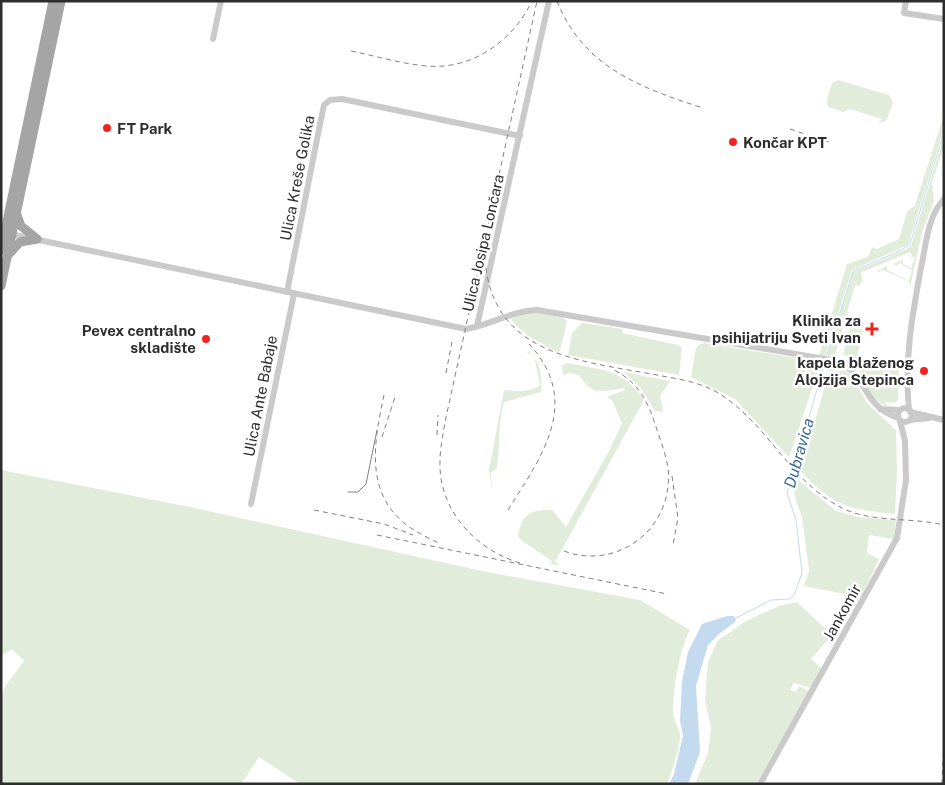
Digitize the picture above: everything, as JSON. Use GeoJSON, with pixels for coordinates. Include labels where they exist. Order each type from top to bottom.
{"type":"FeatureCollection","features":[{"type":"Feature","properties":{"kind":"main road"},"geometry":{"type":"LineString","coordinates":[[1,286],[3,250],[12,199],[53,1]]}},
{"type":"Feature","properties":{"kind":"main road"},"geometry":{"type":"LineString","coordinates":[[6,233],[17,210],[61,1]]}},
{"type":"Feature","properties":{"kind":"main road"},"geometry":{"type":"LineString","coordinates":[[1,217],[12,199]]}},
{"type":"Feature","properties":{"kind":"main road"},"geometry":{"type":"LineString","coordinates":[[17,210],[21,226],[37,239]]}},
{"type":"Feature","properties":{"kind":"main road"},"geometry":{"type":"LineString","coordinates":[[3,250],[20,242],[37,239]]}},
{"type":"Feature","properties":{"kind":"street"},"geometry":{"type":"LineString","coordinates":[[214,39],[221,1]]}},
{"type":"Feature","properties":{"kind":"street","name":"Ulica Josipa Lončara"},"geometry":{"type":"LineString","coordinates":[[478,326],[549,1]]}},
{"type":"Feature","properties":{"kind":"street"},"geometry":{"type":"LineString","coordinates":[[906,1],[904,13],[944,19]]}},
{"type":"Feature","properties":{"kind":"street","name":"Ulica Kreše Golika"},"geometry":{"type":"LineString","coordinates":[[291,293],[306,190],[324,105],[330,100],[342,99],[520,136]]}},
{"type":"Feature","properties":{"kind":"street"},"geometry":{"type":"LineString","coordinates":[[899,419],[906,410],[910,327],[927,236],[936,211],[944,200]]}},
{"type":"Feature","properties":{"kind":"street"},"geometry":{"type":"LineString","coordinates":[[6,233],[448,326],[466,329],[478,326]]}},
{"type":"Feature","properties":{"kind":"street","name":"Ulica Ante Babaje"},"geometry":{"type":"LineString","coordinates":[[251,504],[291,293]]}},
{"type":"Feature","properties":{"kind":"street","name":"Ulica Josipa Lončara"},"geometry":{"type":"LineString","coordinates":[[478,326],[523,310],[537,310],[831,360],[852,370],[869,398],[885,413],[899,419]]}},
{"type":"Feature","properties":{"kind":"street"},"geometry":{"type":"LineString","coordinates":[[880,408],[906,410],[930,418],[944,420]]}},
{"type":"Feature","properties":{"kind":"street","name":"Jankomir"},"geometry":{"type":"LineString","coordinates":[[760,784],[897,538],[905,494],[905,441],[909,420],[906,410]]}},
{"type":"Feature","properties":{"kind":"street"},"geometry":{"type":"LineString","coordinates":[[899,419],[930,418]]}},
{"type":"Feature","properties":{"kind":"street","name":"Jankomir"},"geometry":{"type":"LineString","coordinates":[[899,419],[905,441]]}},
{"type":"Feature","properties":{"kind":"green space"},"geometry":{"type":"Polygon","coordinates":[[[838,80],[889,95],[893,103],[886,121],[878,123],[882,119],[850,109],[843,112],[828,107],[827,100],[832,83],[838,80]]]}},
{"type":"Feature","properties":{"kind":"green space"},"geometry":{"type":"Polygon","coordinates":[[[944,115],[944,129],[908,245],[852,270],[825,356],[819,356],[847,264],[868,257],[872,247],[877,249],[899,239],[907,212],[915,205],[944,115]]]}},
{"type":"Feature","properties":{"kind":"green space"},"geometry":{"type":"Polygon","coordinates":[[[944,136],[944,146],[932,183],[934,201],[922,232],[910,288],[910,282],[881,269],[880,272],[876,271],[887,266],[887,270],[909,281],[912,270],[899,263],[897,266],[893,264],[903,260],[903,264],[911,268],[915,257],[910,258],[912,256],[910,252],[862,272],[863,280],[859,286],[855,285],[834,358],[828,356],[828,353],[853,272],[911,246],[944,136]]]}},
{"type":"Feature","properties":{"kind":"green space"},"geometry":{"type":"Polygon","coordinates":[[[535,312],[564,318],[567,322],[560,351],[557,352],[528,336],[511,320],[516,315],[535,312]]]}},
{"type":"Feature","properties":{"kind":"green space"},"geometry":{"type":"Polygon","coordinates":[[[582,323],[623,329],[622,333],[678,345],[682,348],[679,375],[568,355],[572,333],[582,323]]]}},
{"type":"Feature","properties":{"kind":"green space"},"geometry":{"type":"Polygon","coordinates":[[[850,327],[863,330],[857,358],[843,355],[850,327]]]}},
{"type":"Feature","properties":{"kind":"green space"},"geometry":{"type":"Polygon","coordinates":[[[705,343],[821,362],[790,455],[788,456],[735,399],[691,377],[696,348],[700,344],[705,343]]]}},
{"type":"Feature","properties":{"kind":"green space"},"geometry":{"type":"Polygon","coordinates":[[[535,358],[541,375],[541,392],[504,402],[497,468],[491,473],[492,490],[489,470],[504,390],[528,390],[540,385],[535,358]]]}},
{"type":"Feature","properties":{"kind":"green space"},"geometry":{"type":"Polygon","coordinates":[[[836,358],[899,368],[898,400],[894,403],[884,402],[889,407],[883,405],[864,384],[858,365],[836,358]]]}},
{"type":"Feature","properties":{"kind":"green space"},"geometry":{"type":"Polygon","coordinates":[[[568,363],[610,372],[619,376],[627,381],[644,400],[555,562],[560,565],[550,564],[552,561],[521,540],[518,536],[522,523],[528,514],[552,510],[566,527],[608,453],[622,423],[612,400],[607,397],[625,390],[624,388],[598,391],[588,386],[579,375],[569,373],[563,375],[562,365],[568,363]]]}},
{"type":"Feature","properties":{"kind":"green space"},"geometry":{"type":"Polygon","coordinates":[[[831,364],[840,367],[852,376],[866,401],[896,430],[895,514],[853,508],[843,504],[823,492],[801,471],[831,364]]]}},
{"type":"Feature","properties":{"kind":"green space"},"geometry":{"type":"Polygon","coordinates":[[[623,372],[670,381],[660,396],[663,412],[655,411],[640,387],[623,372]]]}},
{"type":"Feature","properties":{"kind":"green space"},"geometry":{"type":"Polygon","coordinates":[[[1,470],[190,507],[482,571],[640,600],[690,630],[683,648],[675,682],[673,713],[680,740],[667,784],[300,784],[259,757],[241,784],[1,784],[1,697],[6,685],[24,661],[12,649],[1,656],[1,470]]]}},
{"type":"Feature","properties":{"kind":"green space"},"geometry":{"type":"Polygon","coordinates":[[[798,480],[836,511],[857,517],[896,520],[894,539],[869,535],[867,553],[879,559],[861,597],[804,586],[809,571],[802,517],[794,490],[798,480]]]}},
{"type":"Feature","properties":{"kind":"green space"},"geometry":{"type":"Polygon","coordinates":[[[797,602],[832,635],[811,659],[822,669],[811,688],[794,683],[790,690],[796,692],[799,686],[809,691],[756,784],[695,784],[708,753],[711,728],[705,700],[708,662],[718,640],[748,620],[779,606],[797,602]]]}},
{"type":"Feature","properties":{"kind":"water"},"geometry":{"type":"Polygon","coordinates":[[[727,616],[734,616],[736,621],[708,645],[696,686],[700,752],[688,784],[669,784],[674,774],[683,736],[680,721],[682,682],[688,652],[702,624],[727,616]]]}},
{"type":"Feature","properties":{"kind":"waterway","name":"Dubravica"},"geometry":{"type":"LineString","coordinates":[[826,358],[853,271],[900,251],[910,244],[944,132]]}},
{"type":"Feature","properties":{"kind":"waterway","name":"Dubravica"},"geometry":{"type":"LineString","coordinates":[[734,619],[771,600],[790,599],[795,593],[802,573],[796,520],[787,493],[825,362]]}},
{"type":"Feature","properties":{"kind":"tram line"},"geometry":{"type":"LineString","coordinates":[[348,492],[358,492],[366,484],[377,430]]}},
{"type":"Feature","properties":{"kind":"railway"},"geometry":{"type":"LineString","coordinates":[[351,51],[427,66],[444,66],[460,63],[475,58],[502,40],[514,29],[532,1]]}},
{"type":"Feature","properties":{"kind":"railway"},"geometry":{"type":"LineString","coordinates":[[520,563],[504,557],[489,548],[463,526],[445,496],[441,479],[440,456],[445,422],[537,1]]}},
{"type":"Feature","properties":{"kind":"railway"},"geometry":{"type":"LineString","coordinates":[[557,1],[568,24],[582,43],[598,59],[636,83],[703,108]]}},
{"type":"Feature","properties":{"kind":"railway"},"geometry":{"type":"LineString","coordinates":[[790,129],[832,143]]}},
{"type":"Feature","properties":{"kind":"railway"},"geometry":{"type":"LineString","coordinates":[[485,259],[492,292],[505,317],[524,336],[548,349],[575,359],[707,387],[731,402],[747,416],[805,481],[840,507],[851,512],[877,518],[944,525]]}},
{"type":"Feature","properties":{"kind":"railway"},"geometry":{"type":"LineString","coordinates":[[446,373],[452,342]]}},
{"type":"Feature","properties":{"kind":"railway"},"geometry":{"type":"LineString","coordinates":[[508,510],[533,470],[543,449],[551,429],[555,408],[553,387],[545,366],[529,344]]}},
{"type":"Feature","properties":{"kind":"railway"},"geometry":{"type":"LineString","coordinates":[[564,551],[599,556],[616,552],[632,544],[645,534],[656,520],[664,504],[669,479],[664,451],[654,420],[647,403],[637,388],[631,381],[614,370]]}},
{"type":"Feature","properties":{"kind":"railway"},"geometry":{"type":"LineString","coordinates":[[384,395],[376,445],[377,479],[382,494],[391,509],[403,522],[440,544]]}},
{"type":"Feature","properties":{"kind":"railway"},"geometry":{"type":"LineString","coordinates":[[382,437],[395,397]]}},
{"type":"Feature","properties":{"kind":"railway"},"geometry":{"type":"LineString","coordinates":[[437,435],[438,415]]}},
{"type":"Feature","properties":{"kind":"railway"},"geometry":{"type":"LineString","coordinates":[[672,476],[678,518],[673,545]]}},
{"type":"Feature","properties":{"kind":"railway"},"geometry":{"type":"LineString","coordinates":[[314,510],[384,524],[413,535]]}},
{"type":"Feature","properties":{"kind":"railway"},"geometry":{"type":"LineString","coordinates":[[377,535],[667,594]]}},
{"type":"Feature","properties":{"kind":"railway"},"geometry":{"type":"LineString","coordinates":[[942,784],[944,738]]}},
{"type":"Feature","properties":{"kind":"place","name":"FT Park"},"geometry":{"type":"Point","coordinates":[107,128]}},
{"type":"Feature","properties":{"kind":"place","name":"Končar KPT"},"geometry":{"type":"Point","coordinates":[733,142]}},
{"type":"Feature","properties":{"kind":"place","name":"Klinika za psihijatriju Sveti Ivan"},"geometry":{"type":"Point","coordinates":[872,329]}},
{"type":"Feature","properties":{"kind":"place","name":"Pevex centralno skladište"},"geometry":{"type":"Point","coordinates":[206,339]}},
{"type":"Feature","properties":{"kind":"place","name":"kapela blaženog Alojzija Stepinca"},"geometry":{"type":"Point","coordinates":[924,371]}}]}
